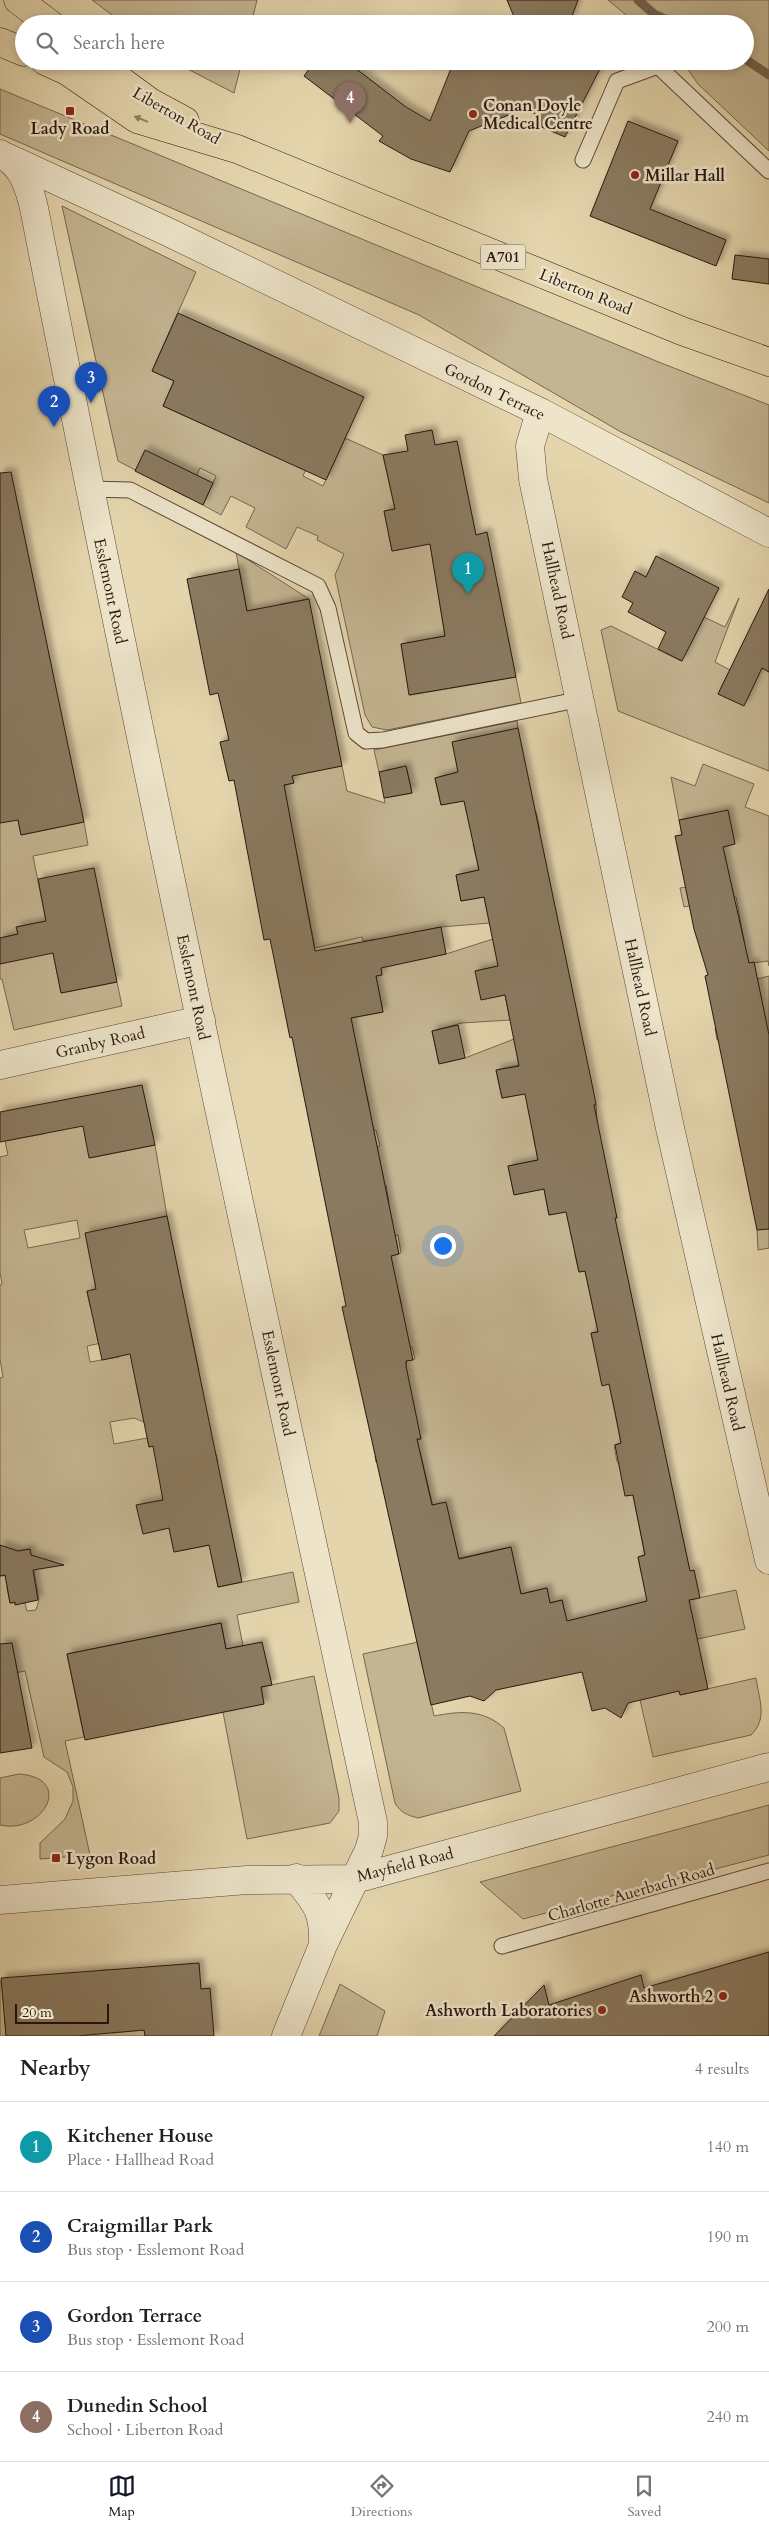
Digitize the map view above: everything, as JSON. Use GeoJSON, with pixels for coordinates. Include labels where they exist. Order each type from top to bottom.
{"type":"FeatureCollection","features":[{"type":"Feature","properties":{"kind":"main road"},"geometry":{"type":"LineString","coordinates":[[18,0],[38,15]]}},
{"type":"Feature","properties":{"kind":"main road"},"geometry":{"type":"LineString","coordinates":[[0,42],[15,48]]}},
{"type":"Feature","properties":{"kind":"main road","name":"Liberton Road"},"geometry":{"type":"LineString","coordinates":[[65,70],[138,119],[237,150],[682,330],[769,362]]}},
{"type":"Feature","properties":{"kind":"main road","name":"Liberton Road"},"geometry":{"type":"LineString","coordinates":[[106,70],[150,102],[237,150]]}},
{"type":"Feature","properties":{"kind":"street","name":"Gordon Terrace"},"geometry":{"type":"LineString","coordinates":[[4,156],[168,232],[540,412],[769,533]]}},
{"type":"Feature","properties":{"kind":"street","name":"Esslemont Road"},"geometry":{"type":"LineString","coordinates":[[4,156],[21,171],[30,190],[89,489],[384,1871]]}},
{"type":"Feature","properties":{"kind":"street","name":"Hallhead Road"},"geometry":{"type":"LineString","coordinates":[[540,412],[530,446],[530,462],[670,1128],[769,1560]]}},
{"type":"Feature","properties":{"kind":"street","name":"Granby Road"},"geometry":{"type":"LineString","coordinates":[[0,1064],[201,1020]]}},
{"type":"Feature","properties":{"kind":"street","name":"Mayfield Road"},"geometry":{"type":"LineString","coordinates":[[0,1900],[296,1878],[355,1879],[769,1766]]}},
{"type":"Feature","properties":{"kind":"street","name":"Esslemont Road"},"geometry":{"type":"LineString","coordinates":[[286,2036],[323,1945],[371,1843],[373,1822]]}},
{"type":"Feature","properties":{"kind":"street"},"geometry":{"type":"LineString","coordinates":[[296,1878],[316,1903],[324,1922],[323,1945]]}},
{"type":"Feature","properties":{"kind":"lane"},"geometry":{"type":"LineString","coordinates":[[583,160],[617,81],[647,70]]}},
{"type":"Feature","properties":{"kind":"lane"},"geometry":{"type":"LineString","coordinates":[[662,70],[769,170]]}},
{"type":"Feature","properties":{"kind":"lane"},"geometry":{"type":"LineString","coordinates":[[89,489],[130,490],[318,586],[328,608],[356,733],[366,741],[383,740],[581,699]]}},
{"type":"Feature","properties":{"kind":"lane","name":"Charlotte Auerbach Road"},"geometry":{"type":"LineString","coordinates":[[502,1946],[769,1871]]}},
{"type":"Feature","properties":{"kind":"shaded area"},"geometry":{"type":"Polygon","coordinates":[[[92,0],[257,0],[253,15],[112,15],[92,0]]]}},
{"type":"Feature","properties":{"kind":"shaded area"},"geometry":{"type":"Polygon","coordinates":[[[608,0],[769,0],[769,151],[698,84],[688,70],[754,70],[754,15],[626,15],[608,0]]]}},
{"type":"Feature","properties":{"kind":"shaded area"},"geometry":{"type":"Polygon","coordinates":[[[190,70],[240,70],[234,93],[190,70]]]}},
{"type":"Feature","properties":{"kind":"shaded area"},"geometry":{"type":"Polygon","coordinates":[[[0,89],[661,363],[769,405],[769,503],[621,432],[419,315],[0,134],[0,89]]]}},
{"type":"Feature","properties":{"kind":"shaded area"},"geometry":{"type":"Polygon","coordinates":[[[62,206],[196,272],[152,371],[174,381],[163,406],[216,430],[227,406],[313,452],[303,476],[323,486],[345,438],[383,455],[395,509],[384,511],[392,551],[430,544],[445,636],[401,644],[410,695],[516,677],[521,703],[387,730],[372,727],[365,715],[335,575],[344,554],[317,540],[318,536],[297,527],[286,549],[246,527],[255,508],[231,496],[221,515],[203,505],[216,476],[200,468],[187,497],[118,461],[62,206]]]}},
{"type":"Feature","properties":{"kind":"shaded area"},"geometry":{"type":"Polygon","coordinates":[[[236,552],[309,599],[281,604],[314,771],[342,766],[347,791],[385,803],[384,798],[412,793],[406,766],[379,772],[374,750],[517,721],[518,728],[458,772],[435,778],[441,805],[464,800],[470,826],[536,812],[540,830],[473,844],[479,870],[456,875],[461,901],[484,897],[490,923],[441,927],[412,933],[418,960],[446,954],[493,939],[499,966],[475,971],[505,995],[510,1020],[462,1023],[432,1031],[439,1063],[465,1058],[514,1039],[520,1065],[496,1070],[502,1098],[526,1093],[531,1118],[596,1104],[597,1122],[533,1135],[538,1160],[508,1166],[514,1194],[544,1189],[549,1215],[586,1207],[575,1255],[579,1272],[585,1271],[598,1331],[591,1333],[595,1350],[641,1341],[602,1385],[609,1384],[621,1443],[614,1445],[617,1462],[664,1452],[633,1495],[645,1555],[638,1557],[641,1572],[660,1606],[736,1590],[745,1629],[669,1645],[680,1695],[756,1678],[761,1715],[756,1729],[751,1735],[653,1757],[640,1700],[556,1624],[564,1610],[562,1600],[550,1603],[546,1588],[521,1594],[510,1547],[446,1561],[420,1452],[376,1462],[375,1456],[400,1443],[420,1439],[358,1376],[406,1366],[406,1361],[415,1359],[412,1347],[403,1348],[395,1308],[402,1306],[399,1293],[369,1260],[401,1253],[398,1235],[384,1238],[377,1205],[389,1202],[386,1185],[367,1188],[373,1148],[380,1146],[376,1130],[363,1132],[369,1105],[350,1018],[383,1012],[376,976],[382,975],[375,939],[363,941],[362,937],[315,948],[287,803],[282,786],[294,783],[257,665],[236,552]]]}},
{"type":"Feature","properties":{"kind":"shaded area"},"geometry":{"type":"Polygon","coordinates":[[[739,598],[715,662],[730,670],[718,694],[762,668],[769,672],[769,771],[618,711],[601,630],[611,626],[681,661],[704,617],[725,627],[739,598]]]}},
{"type":"Feature","properties":{"kind":"shaded area"},"geometry":{"type":"Polygon","coordinates":[[[703,764],[754,784],[745,807],[769,816],[769,966],[768,961],[738,965],[705,948],[744,940],[736,897],[684,907],[680,888],[699,885],[728,873],[723,847],[734,844],[716,813],[679,820],[671,777],[695,786],[703,764]]]}},
{"type":"Feature","properties":{"kind":"shaded area"},"geometry":{"type":"Polygon","coordinates":[[[16,811],[21,835],[84,822],[88,845],[33,856],[46,921],[17,927],[18,934],[0,938],[0,823],[16,811]]]}},
{"type":"Feature","properties":{"kind":"shaded area"},"geometry":{"type":"Polygon","coordinates":[[[0,947],[53,953],[61,993],[117,982],[122,1006],[14,1030],[2,979],[0,979],[0,947]]]}},
{"type":"Feature","properties":{"kind":"shaded area"},"geometry":{"type":"Polygon","coordinates":[[[769,976],[769,1030],[717,1040],[715,1028],[763,1009],[757,979],[769,976]]]}},
{"type":"Feature","properties":{"kind":"shaded area"},"geometry":{"type":"Polygon","coordinates":[[[82,1121],[90,1158],[155,1145],[167,1216],[112,1228],[96,1289],[87,1292],[90,1306],[126,1299],[135,1339],[190,1328],[199,1371],[136,1383],[144,1422],[134,1418],[110,1422],[114,1444],[147,1438],[149,1447],[193,1438],[211,1455],[216,1454],[218,1463],[159,1475],[163,1500],[137,1505],[143,1533],[169,1528],[174,1552],[210,1545],[218,1587],[293,1572],[299,1602],[237,1615],[243,1646],[226,1649],[221,1623],[67,1654],[84,1737],[65,1741],[90,1855],[40,1859],[40,1843],[65,1819],[73,1801],[73,1787],[67,1772],[44,1757],[25,1671],[0,1676],[0,1576],[10,1575],[7,1588],[10,1603],[25,1603],[27,1611],[36,1610],[39,1600],[30,1549],[1,1553],[0,1550],[0,1378],[3,1377],[0,1359],[0,1285],[2,1284],[0,1272],[0,1157],[8,1155],[5,1141],[43,1134],[82,1121]],[[77,1220],[24,1230],[28,1248],[80,1238],[77,1220]],[[116,1340],[87,1346],[90,1362],[119,1357],[116,1340]]]}},
{"type":"Feature","properties":{"kind":"shaded area"},"geometry":{"type":"Polygon","coordinates":[[[769,1226],[769,1248],[758,1250],[757,1229],[769,1226]]]}},
{"type":"Feature","properties":{"kind":"shaded area"},"geometry":{"type":"Polygon","coordinates":[[[418,1642],[434,1716],[471,1713],[488,1717],[504,1728],[521,1791],[418,1818],[405,1813],[397,1806],[363,1654],[418,1642]]]}},
{"type":"Feature","properties":{"kind":"shaded area"},"geometry":{"type":"Polygon","coordinates":[[[314,1676],[339,1798],[339,1811],[330,1823],[247,1839],[223,1712],[261,1687],[314,1676]]]}},
{"type":"Feature","properties":{"kind":"shaded area"},"geometry":{"type":"Polygon","coordinates":[[[19,1774],[36,1778],[46,1785],[49,1795],[47,1805],[40,1814],[29,1822],[15,1826],[0,1825],[0,1778],[19,1774]]]}},
{"type":"Feature","properties":{"kind":"shaded area"},"geometry":{"type":"Polygon","coordinates":[[[769,1805],[769,1855],[523,1919],[480,1882],[769,1805]]]}},
{"type":"Feature","properties":{"kind":"shaded area"},"geometry":{"type":"Polygon","coordinates":[[[101,1970],[107,1970],[112,2033],[144,2030],[145,2036],[77,2036],[97,2034],[92,1973],[101,1973],[101,1970]]]}},
{"type":"Feature","properties":{"kind":"shaded area"},"geometry":{"type":"Polygon","coordinates":[[[0,1981],[2,1981],[6,2036],[0,2036],[0,1981]]]}},
{"type":"Feature","properties":{"kind":"shaded area"},"geometry":{"type":"Polygon","coordinates":[[[340,1984],[385,2011],[377,2036],[319,2036],[340,1984]]]}},
{"type":"Feature","properties":{"kind":"building"},"geometry":{"type":"Polygon","coordinates":[[[507,0],[578,0],[572,15],[513,15],[507,0]]]}},
{"type":"Feature","properties":{"kind":"building","name":"Conan Doyle Medical Centre"},"geometry":{"type":"Polygon","coordinates":[[[308,70],[358,70],[406,107],[430,121],[450,70],[599,70],[565,137],[539,126],[531,106],[469,131],[450,172],[411,159],[379,141],[383,136],[304,76],[308,70]]]}},
{"type":"Feature","properties":{"kind":"building","name":"Millar Hall"},"geometry":{"type":"Polygon","coordinates":[[[628,121],[678,141],[650,209],[726,240],[716,266],[590,216],[628,121]]]}},
{"type":"Feature","properties":{"kind":"building"},"geometry":{"type":"Polygon","coordinates":[[[735,255],[769,259],[769,284],[732,279],[735,255]]]}},
{"type":"Feature","properties":{"kind":"building"},"geometry":{"type":"Polygon","coordinates":[[[178,313],[364,397],[326,480],[163,406],[174,381],[152,371],[178,313]]]}},
{"type":"Feature","properties":{"kind":"building"},"geometry":{"type":"Polygon","coordinates":[[[432,430],[435,445],[457,441],[476,535],[487,532],[516,677],[409,695],[401,644],[445,636],[430,544],[392,551],[384,511],[395,509],[383,455],[408,451],[405,435],[432,430]]]}},
{"type":"Feature","properties":{"kind":"building"},"geometry":{"type":"Polygon","coordinates":[[[145,450],[213,483],[203,505],[135,471],[145,450]]]}},
{"type":"Feature","properties":{"kind":"building"},"geometry":{"type":"Polygon","coordinates":[[[11,472],[84,822],[21,835],[18,820],[0,823],[0,473],[11,472]]]}},
{"type":"Feature","properties":{"kind":"building"},"geometry":{"type":"Polygon","coordinates":[[[656,556],[719,588],[682,661],[658,649],[666,632],[628,612],[633,603],[622,597],[635,571],[646,577],[656,556]]]}},
{"type":"Feature","properties":{"kind":"building"},"geometry":{"type":"Polygon","coordinates":[[[239,569],[247,611],[309,599],[342,766],[292,776],[294,783],[284,785],[315,951],[441,927],[446,954],[381,968],[382,975],[376,976],[383,1012],[351,1018],[399,1254],[391,1256],[413,1360],[406,1361],[406,1366],[421,1439],[417,1439],[432,1505],[446,1502],[459,1559],[511,1547],[521,1594],[547,1588],[550,1603],[562,1600],[567,1621],[647,1601],[638,1557],[645,1555],[633,1495],[625,1496],[615,1445],[621,1443],[615,1412],[609,1384],[602,1386],[591,1333],[598,1332],[585,1271],[579,1272],[566,1212],[549,1215],[544,1189],[514,1195],[508,1166],[538,1160],[525,1094],[502,1098],[496,1070],[519,1066],[505,995],[481,1000],[475,971],[498,966],[484,897],[461,901],[456,875],[479,870],[464,801],[441,805],[435,778],[458,772],[452,742],[518,728],[596,1104],[594,1105],[617,1218],[615,1218],[690,1571],[694,1570],[700,1598],[689,1600],[708,1689],[680,1695],[679,1691],[628,1703],[621,1718],[605,1708],[592,1711],[582,1672],[496,1690],[484,1701],[470,1696],[431,1705],[342,1307],[346,1306],[292,1037],[290,1038],[270,939],[264,940],[234,780],[229,781],[220,742],[229,740],[218,693],[210,695],[187,579],[239,569]]]}},
{"type":"Feature","properties":{"kind":"building"},"geometry":{"type":"Polygon","coordinates":[[[769,589],[769,672],[762,668],[744,706],[718,694],[769,589]]]}},
{"type":"Feature","properties":{"kind":"building"},"geometry":{"type":"Polygon","coordinates":[[[406,766],[412,793],[384,798],[379,772],[406,766]]]}},
{"type":"Feature","properties":{"kind":"building"},"geometry":{"type":"Polygon","coordinates":[[[728,810],[735,844],[723,847],[749,963],[754,962],[769,1035],[769,1229],[757,1230],[705,976],[708,975],[694,929],[675,836],[682,835],[679,820],[728,810]]]}},
{"type":"Feature","properties":{"kind":"building"},"geometry":{"type":"Polygon","coordinates":[[[94,868],[117,982],[61,993],[53,953],[0,964],[0,938],[18,934],[16,927],[46,921],[38,879],[94,868]]]}},
{"type":"Feature","properties":{"kind":"building"},"geometry":{"type":"Polygon","coordinates":[[[458,1025],[465,1058],[439,1064],[432,1031],[458,1025]]]}},
{"type":"Feature","properties":{"kind":"building"},"geometry":{"type":"Polygon","coordinates":[[[142,1085],[155,1145],[89,1158],[83,1126],[0,1142],[0,1112],[142,1085]]]}},
{"type":"Feature","properties":{"kind":"building"},"geometry":{"type":"Polygon","coordinates":[[[167,1216],[242,1582],[218,1587],[209,1545],[174,1552],[169,1528],[143,1534],[136,1505],[163,1500],[153,1446],[149,1447],[130,1354],[102,1360],[87,1291],[96,1289],[85,1233],[167,1216]]]}},
{"type":"Feature","properties":{"kind":"building"},"geometry":{"type":"Polygon","coordinates":[[[0,1545],[18,1551],[30,1549],[31,1555],[64,1565],[33,1570],[38,1600],[15,1605],[15,1602],[10,1603],[5,1575],[0,1576],[0,1545]]]}},
{"type":"Feature","properties":{"kind":"building"},"geometry":{"type":"Polygon","coordinates":[[[221,1623],[226,1649],[262,1642],[272,1685],[261,1687],[264,1704],[85,1740],[67,1654],[221,1623]]]}},
{"type":"Feature","properties":{"kind":"building"},"geometry":{"type":"Polygon","coordinates":[[[12,1643],[32,1748],[0,1753],[0,1644],[12,1643]]]}},
{"type":"Feature","properties":{"kind":"building"},"geometry":{"type":"Polygon","coordinates":[[[769,1952],[769,2036],[494,2036],[544,1985],[549,2005],[641,1975],[644,1988],[769,1952]]]}},
{"type":"Feature","properties":{"kind":"building"},"geometry":{"type":"Polygon","coordinates":[[[199,1963],[201,1989],[210,1988],[214,2036],[145,2036],[144,2030],[77,2036],[6,2036],[1,1978],[199,1963]]]}},
{"type":"Feature","properties":{"kind":"waterway"},"geometry":{"type":"LineString","coordinates":[[638,0],[656,15]]}},
{"type":"Feature","properties":{"kind":"waterway"},"geometry":{"type":"LineString","coordinates":[[754,65],[769,75]]}},
{"type":"Feature","properties":{"kind":"place","name":"Lady Road"},"geometry":{"type":"Point","coordinates":[70,111]}},
{"type":"Feature","properties":{"kind":"place","name":"Conan Doyle Medical Centre"},"geometry":{"type":"Point","coordinates":[473,114]}},
{"type":"Feature","properties":{"kind":"place","name":"Dunedin School"},"geometry":{"type":"Point","coordinates":[350,123]}},
{"type":"Feature","properties":{"kind":"place","name":"Millar Hall"},"geometry":{"type":"Point","coordinates":[635,175]}},
{"type":"Feature","properties":{"kind":"place","name":"Gordon Terrace"},"geometry":{"type":"Point","coordinates":[91,403]}},
{"type":"Feature","properties":{"kind":"place","name":"Craigmillar Park"},"geometry":{"type":"Point","coordinates":[54,427]}},
{"type":"Feature","properties":{"kind":"place","name":"Kitchener House"},"geometry":{"type":"Point","coordinates":[468,594]}},
{"type":"Feature","properties":{"kind":"place","name":"Lygon Road"},"geometry":{"type":"Point","coordinates":[56,1858]}},
{"type":"Feature","properties":{"kind":"place","name":"Ashworth 2"},"geometry":{"type":"Point","coordinates":[723,1996]}},
{"type":"Feature","properties":{"kind":"place","name":"Ashworth Laboratories"},"geometry":{"type":"Point","coordinates":[602,2010]}}]}
